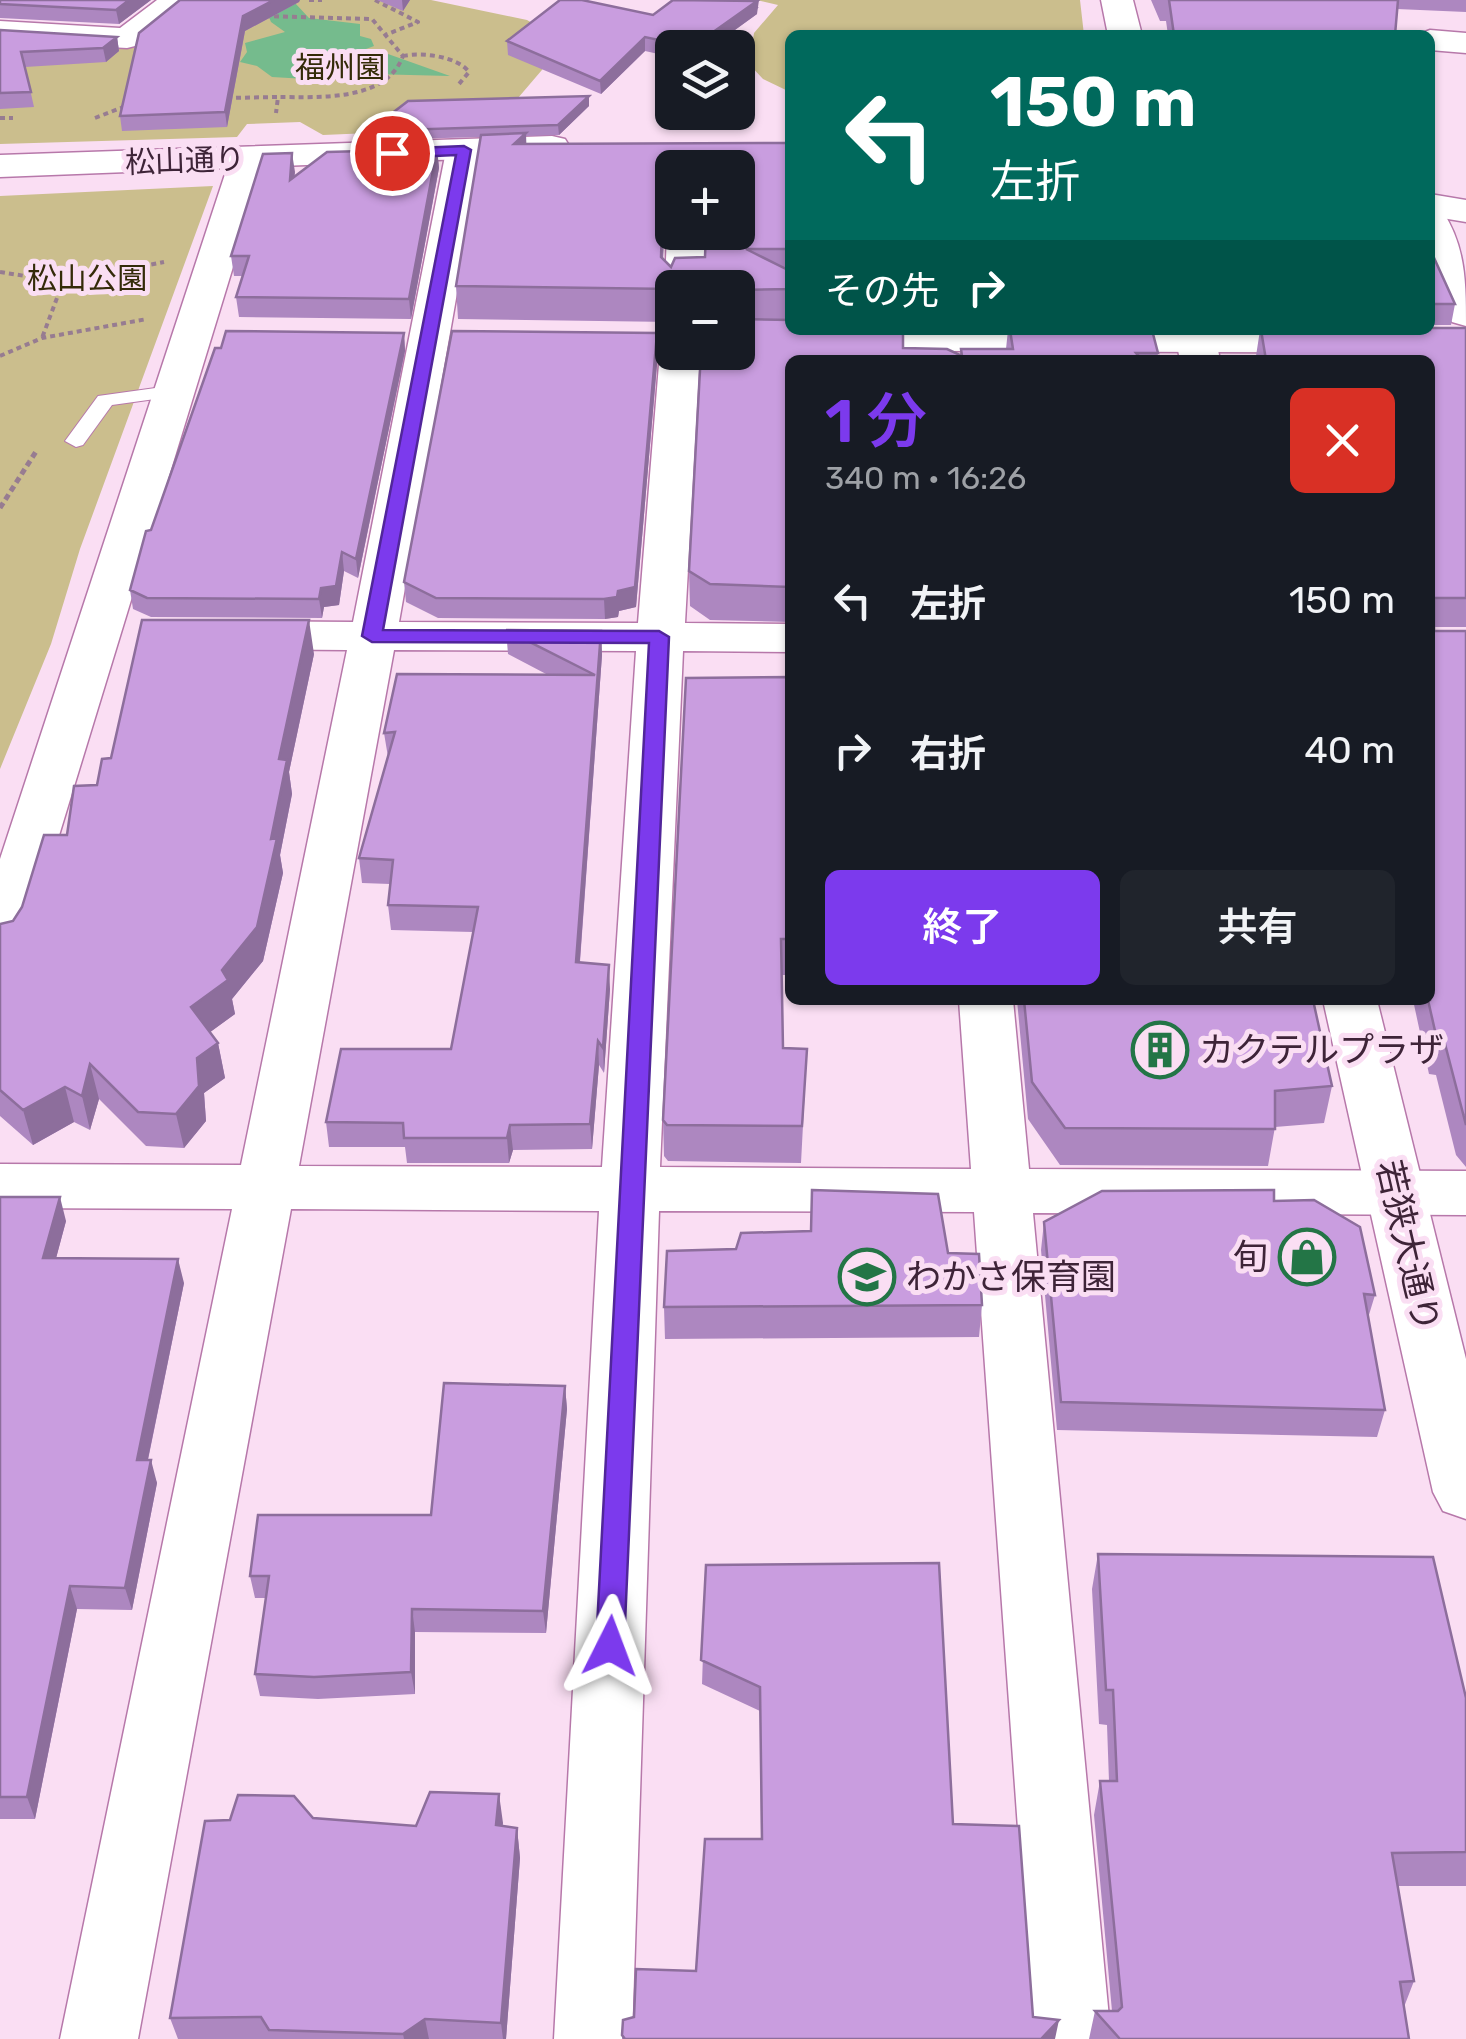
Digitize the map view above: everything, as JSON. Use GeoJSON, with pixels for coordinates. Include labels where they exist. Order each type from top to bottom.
{"type":"FeatureCollection","features":[{"type":"Feature","properties":{"kind":"street"},"geometry":{"type":"LineString","coordinates":[[0,31],[127,38],[178,0]]}},
{"type":"Feature","properties":{"kind":"street"},"geometry":{"type":"LineString","coordinates":[[1117,0],[1124,30]]}},
{"type":"Feature","properties":{"kind":"street"},"geometry":{"type":"LineString","coordinates":[[1435,35],[1466,42]]}},
{"type":"Feature","properties":{"kind":"street","name":"松山通り"},"geometry":{"type":"LineString","coordinates":[[0,166],[586,146]]}},
{"type":"Feature","properties":{"kind":"street"},"geometry":{"type":"LineString","coordinates":[[98,2039],[434,336],[464,150]]}},
{"type":"Feature","properties":{"kind":"street"},"geometry":{"type":"LineString","coordinates":[[0,940],[116,635],[177,391],[248,159]]}},
{"type":"Feature","properties":{"kind":"street"},"geometry":{"type":"LineString","coordinates":[[1435,206],[1466,211]]}},
{"type":"Feature","properties":{"kind":"street"},"geometry":{"type":"LineString","coordinates":[[1435,233],[1466,314]]}},
{"type":"Feature","properties":{"kind":"street"},"geometry":{"type":"LineString","coordinates":[[755,338],[930,343],[1466,340]]}},
{"type":"Feature","properties":{"kind":"street"},"geometry":{"type":"LineString","coordinates":[[593,2039],[668,370]]}},
{"type":"Feature","properties":{"kind":"street"},"geometry":{"type":"LineString","coordinates":[[191,635],[785,638]]}},
{"type":"Feature","properties":{"kind":"street"},"geometry":{"type":"LineString","coordinates":[[986,1005],[1072,2039]]}},
{"type":"Feature","properties":{"kind":"street","name":"若狭大通り"},"geometry":{"type":"LineString","coordinates":[[1351,1005],[1466,1492]]}},
{"type":"Feature","properties":{"kind":"street"},"geometry":{"type":"LineString","coordinates":[[0,1186],[1466,1193]]}},
{"type":"Feature","properties":{"kind":"lane"},"geometry":{"type":"LineString","coordinates":[[76,441],[105,400],[177,391]]}},
{"type":"Feature","properties":{"kind":"path"},"geometry":{"type":"LineString","coordinates":[[308,0],[322,0]]}},
{"type":"Feature","properties":{"kind":"path"},"geometry":{"type":"LineString","coordinates":[[375,0],[418,22]]}},
{"type":"Feature","properties":{"kind":"path"},"geometry":{"type":"LineString","coordinates":[[265,16],[372,19],[402,58]]}},
{"type":"Feature","properties":{"kind":"path"},"geometry":{"type":"LineString","coordinates":[[385,35],[425,20]]}},
{"type":"Feature","properties":{"kind":"path"},"geometry":{"type":"LineString","coordinates":[[402,58],[418,54],[464,64],[470,72],[459,84]]}},
{"type":"Feature","properties":{"kind":"path"},"geometry":{"type":"LineString","coordinates":[[220,98],[326,96],[385,82],[396,74],[402,58]]}},
{"type":"Feature","properties":{"kind":"path"},"geometry":{"type":"LineString","coordinates":[[274,123],[278,97]]}},
{"type":"Feature","properties":{"kind":"path"},"geometry":{"type":"LineString","coordinates":[[88,121],[134,103]]}},
{"type":"Feature","properties":{"kind":"path"},"geometry":{"type":"LineString","coordinates":[[0,118],[12,118]]}},
{"type":"Feature","properties":{"kind":"path"},"geometry":{"type":"LineString","coordinates":[[0,272],[63,282],[116,268],[178,260]]}},
{"type":"Feature","properties":{"kind":"path"},"geometry":{"type":"LineString","coordinates":[[42,338],[63,282]]}},
{"type":"Feature","properties":{"kind":"path"},"geometry":{"type":"LineString","coordinates":[[0,356],[42,338],[195,328]]}},
{"type":"Feature","properties":{"kind":"green space","name":"福州園"},"geometry":{"type":"Polygon","coordinates":[[[208,0],[431,0],[527,20],[565,43],[512,105],[370,133],[323,135],[300,122],[247,124],[237,137],[0,144],[0,61],[44,46],[151,48],[208,0]]]}},
{"type":"Feature","properties":{"kind":"green space"},"geometry":{"type":"Polygon","coordinates":[[[757,0],[1080,0],[1083,30],[785,30],[785,90],[755,70],[755,32],[778,5],[757,0]]]}},
{"type":"Feature","properties":{"kind":"green space","name":"松山公園"},"geometry":{"type":"Polygon","coordinates":[[[213,186],[80,549],[51,644],[0,769],[0,196],[213,186]]]}},
{"type":"Feature","properties":{"kind":"shaded area"},"geometry":{"type":"Polygon","coordinates":[[[295,3],[309,18],[360,24],[360,36],[371,39],[374,46],[366,49],[367,53],[388,54],[450,76],[370,74],[369,81],[354,84],[332,74],[306,79],[272,77],[257,66],[240,62],[247,52],[245,43],[285,32],[271,22],[265,7],[295,3]]]}},
{"type":"Feature","properties":{"kind":"building"},"geometry":{"type":"Polygon","coordinates":[[[0,0],[129,0],[116,10],[0,4],[0,0]]]}},
{"type":"Feature","properties":{"kind":"building"},"geometry":{"type":"Polygon","coordinates":[[[180,0],[274,0],[243,16],[225,112],[120,116],[139,33],[180,0]]]}},
{"type":"Feature","properties":{"kind":"building"},"geometry":{"type":"Polygon","coordinates":[[[560,0],[582,0],[653,15],[673,0],[757,1],[716,30],[655,30],[655,39],[645,37],[600,81],[507,41],[560,0]]]}},
{"type":"Feature","properties":{"kind":"building"},"geometry":{"type":"Polygon","coordinates":[[[1169,0],[1398,0],[1395,30],[1173,30],[1169,0]]]}},
{"type":"Feature","properties":{"kind":"building"},"geometry":{"type":"Polygon","coordinates":[[[0,30],[117,37],[103,48],[21,52],[31,92],[0,93],[0,30]]]}},
{"type":"Feature","properties":{"kind":"building"},"geometry":{"type":"Polygon","coordinates":[[[589,96],[558,125],[369,131],[408,101],[589,96]]]}},
{"type":"Feature","properties":{"kind":"building"},"geometry":{"type":"Polygon","coordinates":[[[526,133],[514,144],[785,143],[785,249],[755,249],[755,150],[655,150],[655,250],[661,250],[661,257],[671,267],[675,258],[705,257],[705,250],[748,250],[785,268],[785,289],[755,290],[755,270],[655,270],[655,289],[456,286],[481,135],[526,133]]]}},
{"type":"Feature","properties":{"kind":"building"},"geometry":{"type":"Polygon","coordinates":[[[437,149],[409,299],[236,297],[249,256],[231,256],[263,154],[292,153],[290,180],[327,152],[437,149]]]}},
{"type":"Feature","properties":{"kind":"building"},"geometry":{"type":"Polygon","coordinates":[[[1435,260],[1455,304],[1435,304],[1435,260]]]}},
{"type":"Feature","properties":{"kind":"building"},"geometry":{"type":"Polygon","coordinates":[[[755,319],[785,320],[785,335],[903,335],[903,348],[947,349],[960,355],[785,355],[785,587],[710,584],[689,571],[700,370],[755,370],[755,319]]]}},
{"type":"Feature","properties":{"kind":"building"},"geometry":{"type":"Polygon","coordinates":[[[1435,328],[1466,328],[1466,598],[1435,598],[1435,355],[1265,355],[1262,335],[1435,335],[1435,328]]]}},
{"type":"Feature","properties":{"kind":"building"},"geometry":{"type":"Polygon","coordinates":[[[226,331],[404,333],[356,559],[342,552],[336,586],[321,588],[319,599],[147,598],[130,590],[146,531],[151,530],[215,348],[221,348],[226,331]]]}},
{"type":"Feature","properties":{"kind":"building"},"geometry":{"type":"Polygon","coordinates":[[[452,331],[655,333],[635,587],[604,599],[436,598],[404,582],[452,331]]]}},
{"type":"Feature","properties":{"kind":"building"},"geometry":{"type":"Polygon","coordinates":[[[1011,335],[1153,335],[1158,353],[962,355],[961,349],[1013,349],[1011,335]]]}},
{"type":"Feature","properties":{"kind":"building"},"geometry":{"type":"Polygon","coordinates":[[[142,620],[309,620],[279,759],[287,760],[271,839],[277,838],[257,927],[222,970],[228,980],[191,1007],[218,1043],[197,1058],[199,1086],[176,1114],[138,1112],[90,1064],[82,1096],[65,1087],[23,1110],[0,1090],[0,924],[13,921],[22,907],[44,835],[67,835],[74,786],[97,785],[102,759],[111,758],[142,620]]]}},
{"type":"Feature","properties":{"kind":"building"},"geometry":{"type":"Polygon","coordinates":[[[506,630],[601,631],[576,962],[609,965],[603,1048],[598,1041],[590,1124],[510,1125],[507,1138],[404,1138],[403,1123],[326,1122],[341,1049],[451,1049],[478,907],[388,905],[393,860],[359,858],[395,732],[384,733],[397,674],[595,675],[506,630]]]}},
{"type":"Feature","properties":{"kind":"building"},"geometry":{"type":"Polygon","coordinates":[[[1435,631],[1466,631],[1466,1125],[1445,1044],[1438,1044],[1429,1005],[1435,1005],[1435,631]]]}},
{"type":"Feature","properties":{"kind":"building"},"geometry":{"type":"Polygon","coordinates":[[[785,677],[783,1048],[807,1049],[802,1126],[667,1125],[663,1120],[686,678],[785,677]]]}},
{"type":"Feature","properties":{"kind":"building","name":"カクテルプラザ"},"geometry":{"type":"Polygon","coordinates":[[[1024,1005],[1314,1005],[1332,1086],[1275,1091],[1275,1129],[1065,1128],[1032,1082],[1024,1005]]]}},
{"type":"Feature","properties":{"kind":"building"},"geometry":{"type":"Polygon","coordinates":[[[812,1190],[938,1194],[948,1253],[979,1254],[982,1305],[664,1307],[667,1251],[736,1249],[741,1233],[811,1231],[812,1190]]]}},
{"type":"Feature","properties":{"kind":"building"},"geometry":{"type":"Polygon","coordinates":[[[1274,1190],[1274,1201],[1314,1200],[1360,1227],[1375,1295],[1364,1294],[1385,1410],[1061,1402],[1044,1222],[1102,1191],[1274,1190]]]}},
{"type":"Feature","properties":{"kind":"building"},"geometry":{"type":"Polygon","coordinates":[[[0,1197],[60,1197],[43,1258],[178,1259],[137,1460],[151,1460],[125,1588],[70,1586],[27,1797],[0,1797],[0,1197]]]}},
{"type":"Feature","properties":{"kind":"building"},"geometry":{"type":"Polygon","coordinates":[[[444,1383],[565,1386],[543,1611],[412,1609],[411,1672],[314,1677],[255,1674],[269,1576],[250,1576],[258,1515],[431,1515],[444,1383]]]}},
{"type":"Feature","properties":{"kind":"building"},"geometry":{"type":"Polygon","coordinates":[[[1098,1554],[1433,1557],[1466,1698],[1466,1852],[1392,1853],[1414,1981],[1400,1982],[1409,2039],[1120,2039],[1095,2011],[1118,2011],[1122,2007],[1100,1781],[1117,1781],[1113,1690],[1106,1690],[1098,1554]]]}},
{"type":"Feature","properties":{"kind":"building"},"geometry":{"type":"Polygon","coordinates":[[[939,1563],[953,1824],[1019,1826],[1033,2017],[1059,2020],[1041,2039],[625,2039],[623,2020],[634,2017],[636,1969],[696,1971],[705,1839],[762,1839],[760,1687],[701,1660],[706,1565],[939,1563]]]}},
{"type":"Feature","properties":{"kind":"building"},"geometry":{"type":"Polygon","coordinates":[[[430,1792],[499,1794],[496,1825],[517,1828],[501,2023],[425,2019],[403,2034],[269,2030],[261,2017],[170,2018],[205,1821],[230,1820],[238,1795],[294,1796],[313,1818],[416,1826],[430,1792]]]}},
{"type":"Feature","properties":{"kind":"place","name":"カクテルプラザ"},"geometry":{"type":"Point","coordinates":[1160,1050]}},
{"type":"Feature","properties":{"kind":"place","name":"旬"},"geometry":{"type":"Point","coordinates":[1307,1257]}},
{"type":"Feature","properties":{"kind":"place","name":"わかさ保育園"},"geometry":{"type":"Point","coordinates":[867,1277]}},
{"type":"Feature","properties":{"kind":"route"},"geometry":{"type":"LineString","coordinates":[[392,153],[464,150],[432,336],[372,636],[659,637],[629,1190],[610,1646]]}}]}
